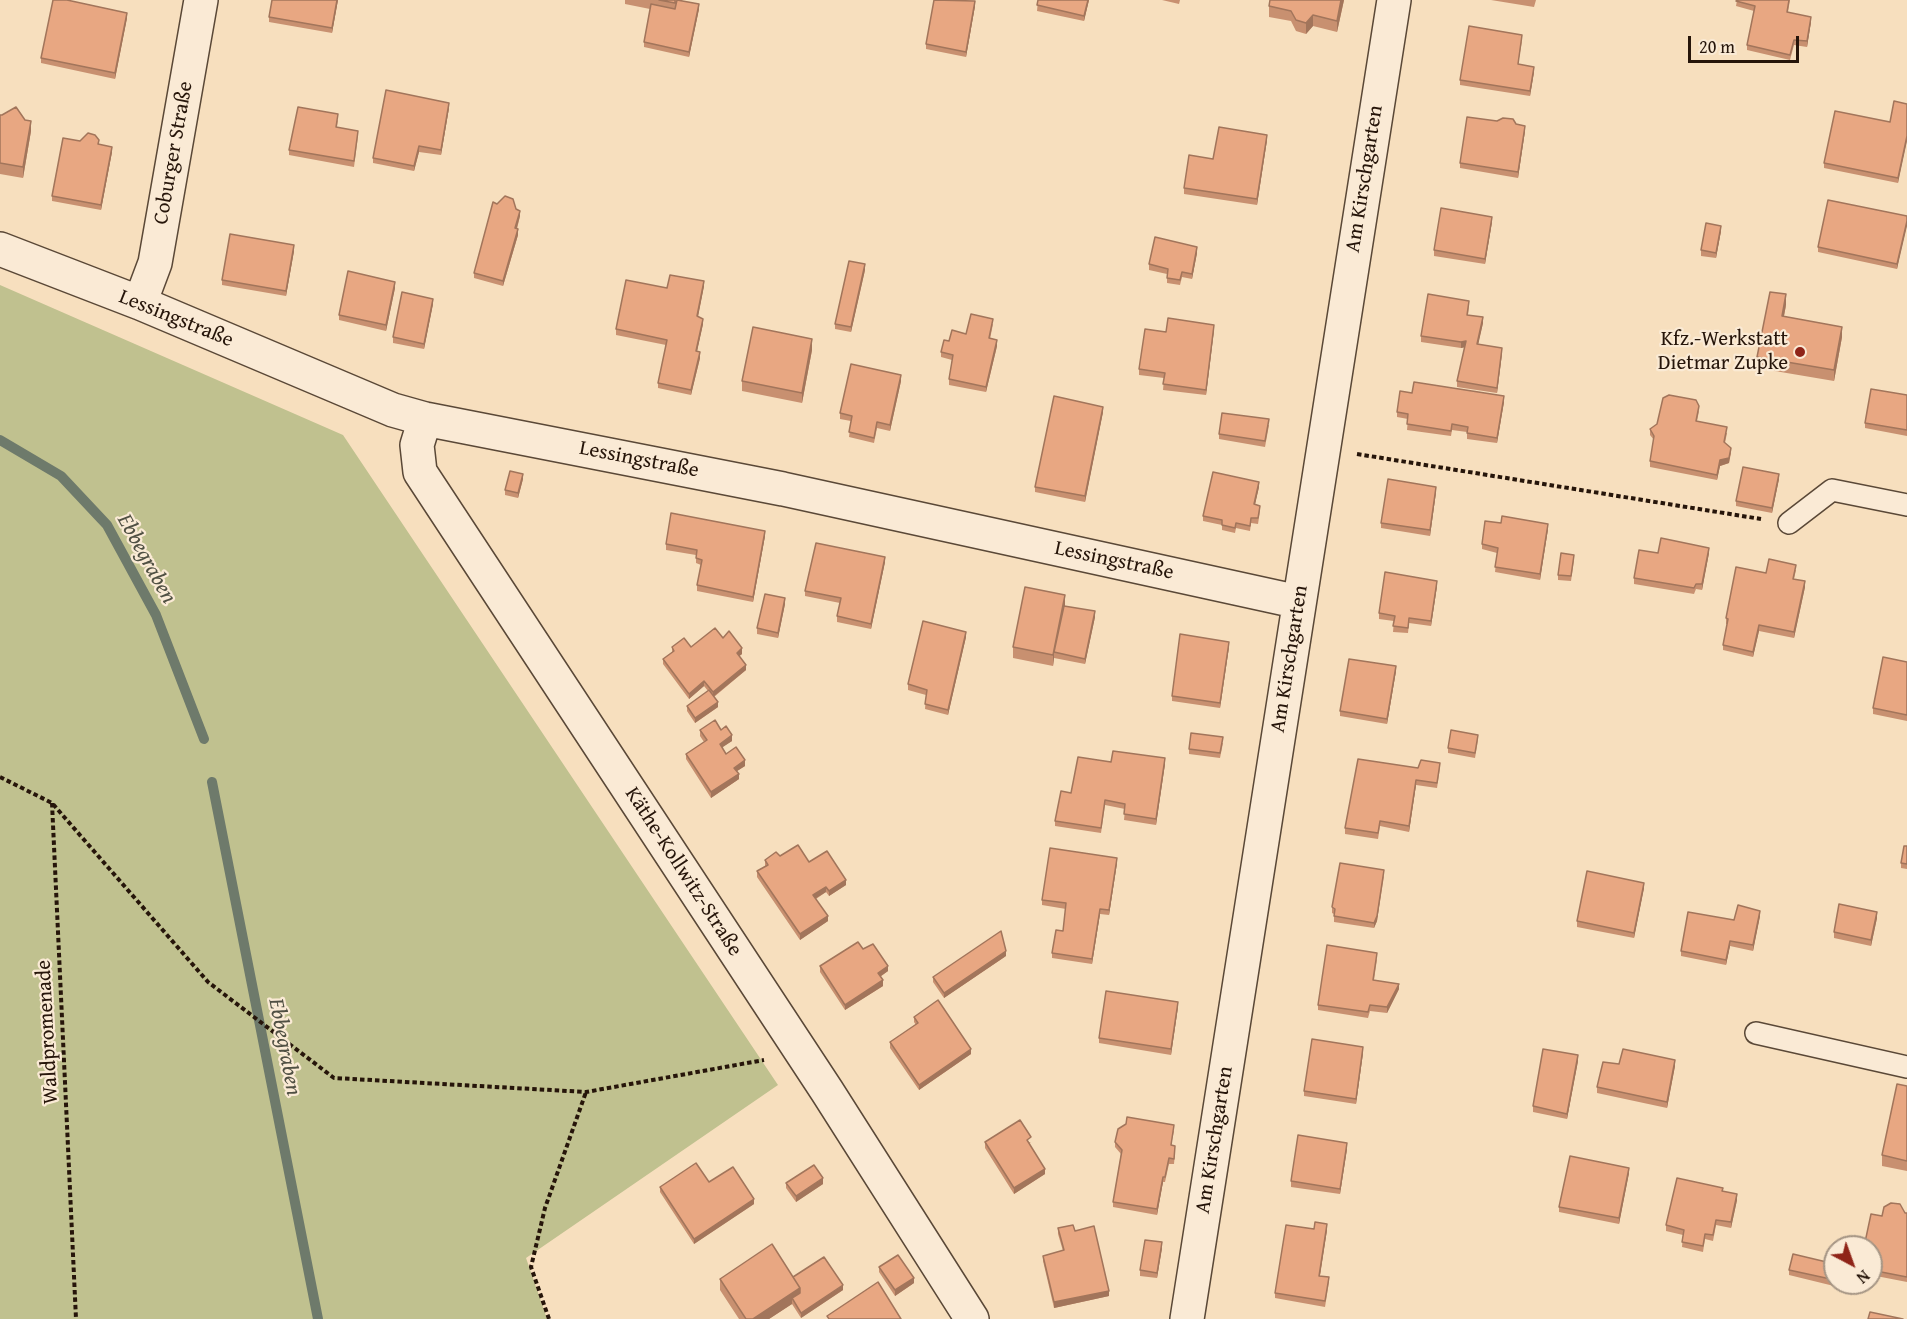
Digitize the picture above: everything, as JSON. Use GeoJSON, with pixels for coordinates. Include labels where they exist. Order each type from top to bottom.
{"type":"FeatureCollection","features":[{"type":"Feature","properties":{"kind":"street","name":"Coburger Straße"},"geometry":{"type":"LineString","coordinates":[[140,303],[155,263],[201,0]]}},
{"type":"Feature","properties":{"kind":"street","name":"Am Kirschgarten"},"geometry":{"type":"LineString","coordinates":[[1187,1319],[1394,0]]}},
{"type":"Feature","properties":{"kind":"street","name":"Lessingstraße"},"geometry":{"type":"LineString","coordinates":[[0,249],[140,303],[393,410],[425,419],[783,489],[1299,602]]}},
{"type":"Feature","properties":{"kind":"street","name":"Käthe-Kollwitz-Straße"},"geometry":{"type":"LineString","coordinates":[[425,419],[417,445],[420,472],[801,1052],[972,1319]]}},
{"type":"Feature","properties":{"kind":"lane"},"geometry":{"type":"LineString","coordinates":[[1789,523],[1832,490],[1907,505]]}},
{"type":"Feature","properties":{"kind":"lane"},"geometry":{"type":"LineString","coordinates":[[1756,1033],[1907,1067]]}},
{"type":"Feature","properties":{"kind":"path"},"geometry":{"type":"LineString","coordinates":[[1323,449],[1789,523]]}},
{"type":"Feature","properties":{"kind":"path"},"geometry":{"type":"LineString","coordinates":[[0,777],[52,803],[208,982],[334,1078],[586,1092],[801,1052]]}},
{"type":"Feature","properties":{"kind":"path","name":"Waldpromenade"},"geometry":{"type":"LineString","coordinates":[[52,803],[76,1319]]}},
{"type":"Feature","properties":{"kind":"path"},"geometry":{"type":"LineString","coordinates":[[549,1319],[531,1267],[545,1208],[586,1092]]}},
{"type":"Feature","properties":{"kind":"green space"},"geometry":{"type":"Polygon","coordinates":[[[0,285],[343,435],[778,1085],[526,1258],[547,1319],[0,1319],[0,285]]]}},
{"type":"Feature","properties":{"kind":"building"},"geometry":{"type":"Polygon","coordinates":[[[53,0],[67,0],[127,13],[115,73],[41,58],[53,0]]]}},
{"type":"Feature","properties":{"kind":"building"},"geometry":{"type":"Polygon","coordinates":[[[272,0],[337,0],[332,28],[269,17],[272,0]]]}},
{"type":"Feature","properties":{"kind":"building"},"geometry":{"type":"Polygon","coordinates":[[[659,0],[675,0],[675,3],[659,0]]]}},
{"type":"Feature","properties":{"kind":"building"},"geometry":{"type":"Polygon","coordinates":[[[677,0],[699,4],[689,52],[644,42],[651,4],[675,9],[677,0]]]}},
{"type":"Feature","properties":{"kind":"building"},"geometry":{"type":"Polygon","coordinates":[[[934,0],[975,1],[966,52],[926,44],[934,0]]]}},
{"type":"Feature","properties":{"kind":"building"},"geometry":{"type":"Polygon","coordinates":[[[1038,0],[1088,0],[1084,16],[1037,5],[1038,0]]]}},
{"type":"Feature","properties":{"kind":"building"},"geometry":{"type":"Polygon","coordinates":[[[1270,0],[1341,0],[1337,21],[1313,15],[1306,23],[1296,20],[1291,11],[1269,6],[1270,0]]]}},
{"type":"Feature","properties":{"kind":"building"},"geometry":{"type":"Polygon","coordinates":[[[1737,0],[1789,0],[1787,12],[1811,17],[1807,41],[1794,40],[1790,55],[1747,45],[1755,6],[1737,0]]]}},
{"type":"Feature","properties":{"kind":"building"},"geometry":{"type":"Polygon","coordinates":[[[1469,26],[1522,35],[1518,64],[1534,67],[1530,91],[1460,80],[1469,26]]]}},
{"type":"Feature","properties":{"kind":"building"},"geometry":{"type":"Polygon","coordinates":[[[386,90],[449,103],[441,150],[419,146],[414,166],[373,158],[386,90]]]}},
{"type":"Feature","properties":{"kind":"building"},"geometry":{"type":"Polygon","coordinates":[[[1894,101],[1907,104],[1907,136],[1898,178],[1824,163],[1835,111],[1890,122],[1894,101]]]}},
{"type":"Feature","properties":{"kind":"building"},"geometry":{"type":"Polygon","coordinates":[[[16,107],[25,120],[31,121],[23,167],[0,163],[0,115],[16,107]]]}},
{"type":"Feature","properties":{"kind":"building"},"geometry":{"type":"Polygon","coordinates":[[[298,107],[338,114],[336,127],[358,131],[354,161],[289,150],[298,107]]]}},
{"type":"Feature","properties":{"kind":"building"},"geometry":{"type":"Polygon","coordinates":[[[1467,117],[1497,121],[1503,118],[1513,119],[1516,124],[1525,126],[1518,172],[1460,163],[1467,117]]]}},
{"type":"Feature","properties":{"kind":"building"},"geometry":{"type":"Polygon","coordinates":[[[1219,127],[1267,135],[1257,199],[1184,188],[1189,155],[1213,159],[1219,127]]]}},
{"type":"Feature","properties":{"kind":"building"},"geometry":{"type":"Polygon","coordinates":[[[88,133],[95,135],[99,140],[98,144],[112,147],[101,205],[52,196],[63,138],[80,141],[88,133]]]}},
{"type":"Feature","properties":{"kind":"building"},"geometry":{"type":"Polygon","coordinates":[[[505,196],[513,199],[516,209],[520,211],[515,228],[518,229],[503,281],[474,273],[493,202],[497,204],[505,196]]]}},
{"type":"Feature","properties":{"kind":"building"},"geometry":{"type":"Polygon","coordinates":[[[1828,200],[1907,216],[1897,264],[1818,247],[1828,200]]]}},
{"type":"Feature","properties":{"kind":"building"},"geometry":{"type":"Polygon","coordinates":[[[1441,208],[1492,217],[1485,259],[1434,250],[1441,208]]]}},
{"type":"Feature","properties":{"kind":"building"},"geometry":{"type":"Polygon","coordinates":[[[1706,223],[1721,226],[1716,253],[1701,250],[1706,223]]]}},
{"type":"Feature","properties":{"kind":"building"},"geometry":{"type":"Polygon","coordinates":[[[230,234],[294,245],[286,291],[222,280],[230,234]]]}},
{"type":"Feature","properties":{"kind":"building"},"geometry":{"type":"Polygon","coordinates":[[[1155,237],[1197,247],[1192,274],[1182,272],[1180,280],[1167,278],[1168,269],[1149,264],[1155,237]]]}},
{"type":"Feature","properties":{"kind":"building"},"geometry":{"type":"Polygon","coordinates":[[[849,261],[865,264],[851,327],[835,324],[849,261]]]}},
{"type":"Feature","properties":{"kind":"building"},"geometry":{"type":"Polygon","coordinates":[[[348,271],[395,282],[386,325],[339,315],[348,271]]]}},
{"type":"Feature","properties":{"kind":"building"},"geometry":{"type":"Polygon","coordinates":[[[670,275],[704,281],[697,316],[703,319],[696,351],[700,352],[691,390],[658,383],[667,340],[616,329],[626,280],[667,288],[670,275]]]}},
{"type":"Feature","properties":{"kind":"building"},"geometry":{"type":"Polygon","coordinates":[[[402,292],[433,299],[424,344],[393,337],[402,292]]]}},
{"type":"Feature","properties":{"kind":"building","name":"Kfz.-Werkstatt Dietmar Zupke"},"geometry":{"type":"Polygon","coordinates":[[[1770,292],[1786,294],[1782,316],[1842,327],[1834,370],[1757,357],[1770,292]]]}},
{"type":"Feature","properties":{"kind":"building"},"geometry":{"type":"Polygon","coordinates":[[[1428,294],[1469,301],[1467,315],[1483,317],[1477,344],[1502,348],[1497,388],[1457,381],[1466,341],[1421,336],[1428,294]]]}},
{"type":"Feature","properties":{"kind":"building"},"geometry":{"type":"Polygon","coordinates":[[[971,314],[993,319],[989,338],[997,340],[986,387],[949,379],[953,355],[941,352],[944,340],[949,341],[952,330],[966,334],[971,314]]]}},
{"type":"Feature","properties":{"kind":"building"},"geometry":{"type":"Polygon","coordinates":[[[1168,318],[1214,325],[1206,390],[1163,384],[1165,373],[1139,369],[1145,329],[1166,332],[1168,318]]]}},
{"type":"Feature","properties":{"kind":"building"},"geometry":{"type":"Polygon","coordinates":[[[753,327],[812,339],[802,393],[742,381],[753,327]]]}},
{"type":"Feature","properties":{"kind":"building"},"geometry":{"type":"Polygon","coordinates":[[[851,364],[901,375],[890,425],[877,422],[874,438],[849,432],[852,416],[840,413],[851,364]]]}},
{"type":"Feature","properties":{"kind":"building"},"geometry":{"type":"Polygon","coordinates":[[[1414,382],[1504,396],[1497,438],[1467,433],[1468,427],[1452,424],[1451,431],[1407,424],[1408,414],[1397,412],[1400,391],[1412,393],[1414,382]]]}},
{"type":"Feature","properties":{"kind":"building"},"geometry":{"type":"Polygon","coordinates":[[[1871,389],[1907,395],[1907,430],[1865,423],[1871,389]]]}},
{"type":"Feature","properties":{"kind":"building"},"geometry":{"type":"Polygon","coordinates":[[[1669,395],[1696,400],[1699,406],[1696,421],[1727,427],[1724,442],[1731,448],[1729,458],[1720,460],[1717,475],[1650,461],[1654,436],[1650,429],[1657,424],[1663,398],[1669,395]]]}},
{"type":"Feature","properties":{"kind":"building"},"geometry":{"type":"Polygon","coordinates":[[[1054,396],[1103,407],[1085,496],[1035,487],[1054,396]]]}},
{"type":"Feature","properties":{"kind":"building"},"geometry":{"type":"Polygon","coordinates":[[[1222,413],[1269,419],[1265,441],[1219,434],[1222,413]]]}},
{"type":"Feature","properties":{"kind":"building"},"geometry":{"type":"Polygon","coordinates":[[[1743,467],[1779,474],[1772,508],[1736,501],[1743,467]]]}},
{"type":"Feature","properties":{"kind":"building"},"geometry":{"type":"Polygon","coordinates":[[[510,471],[523,474],[518,493],[505,490],[510,471]]]}},
{"type":"Feature","properties":{"kind":"building"},"geometry":{"type":"Polygon","coordinates":[[[1213,472],[1259,482],[1254,504],[1260,506],[1258,518],[1251,518],[1250,526],[1236,523],[1235,528],[1222,525],[1222,520],[1203,516],[1213,472]]]}},
{"type":"Feature","properties":{"kind":"building"},"geometry":{"type":"Polygon","coordinates":[[[1388,479],[1436,487],[1430,530],[1381,523],[1388,479]]]}},
{"type":"Feature","properties":{"kind":"building"},"geometry":{"type":"Polygon","coordinates":[[[671,513],[765,531],[753,597],[697,585],[702,560],[696,558],[697,550],[666,544],[671,513]]]}},
{"type":"Feature","properties":{"kind":"building"},"geometry":{"type":"Polygon","coordinates":[[[1502,516],[1548,524],[1540,574],[1495,567],[1498,548],[1482,544],[1485,521],[1501,523],[1502,516]]]}},
{"type":"Feature","properties":{"kind":"building"},"geometry":{"type":"Polygon","coordinates":[[[1661,538],[1709,548],[1702,584],[1696,584],[1694,588],[1634,578],[1639,550],[1658,553],[1661,538]]]}},
{"type":"Feature","properties":{"kind":"building"},"geometry":{"type":"Polygon","coordinates":[[[816,543],[885,557],[871,624],[837,616],[841,598],[805,591],[816,543]]]}},
{"type":"Feature","properties":{"kind":"building"},"geometry":{"type":"Polygon","coordinates":[[[1561,553],[1574,555],[1571,576],[1558,575],[1561,553]]]}},
{"type":"Feature","properties":{"kind":"building"},"geometry":{"type":"Polygon","coordinates":[[[1769,559],[1796,565],[1793,579],[1805,581],[1794,632],[1759,625],[1753,652],[1723,645],[1736,567],[1766,573],[1769,559]]]}},
{"type":"Feature","properties":{"kind":"building"},"geometry":{"type":"Polygon","coordinates":[[[1385,572],[1437,581],[1431,621],[1409,618],[1408,628],[1393,626],[1395,616],[1379,613],[1385,572]]]}},
{"type":"Feature","properties":{"kind":"building"},"geometry":{"type":"Polygon","coordinates":[[[1025,587],[1065,595],[1053,655],[1013,647],[1025,587]]]}},
{"type":"Feature","properties":{"kind":"building"},"geometry":{"type":"Polygon","coordinates":[[[765,594],[785,598],[778,633],[757,628],[765,594]]]}},
{"type":"Feature","properties":{"kind":"building"},"geometry":{"type":"Polygon","coordinates":[[[1064,606],[1095,611],[1085,659],[1054,652],[1064,606]]]}},
{"type":"Feature","properties":{"kind":"building"},"geometry":{"type":"Polygon","coordinates":[[[923,621],[966,632],[948,710],[925,704],[927,690],[908,684],[923,621]]]}},
{"type":"Feature","properties":{"kind":"building"},"geometry":{"type":"Polygon","coordinates":[[[715,628],[723,638],[729,631],[742,648],[737,653],[746,665],[713,692],[704,681],[689,694],[663,659],[674,651],[672,647],[684,638],[691,647],[715,628]]]}},
{"type":"Feature","properties":{"kind":"building"},"geometry":{"type":"Polygon","coordinates":[[[1180,634],[1229,642],[1220,703],[1172,696],[1180,634]]]}},
{"type":"Feature","properties":{"kind":"building"},"geometry":{"type":"Polygon","coordinates":[[[1883,657],[1907,662],[1907,715],[1873,708],[1883,657]]]}},
{"type":"Feature","properties":{"kind":"building"},"geometry":{"type":"Polygon","coordinates":[[[1349,659],[1396,666],[1387,719],[1340,711],[1349,659]]]}},
{"type":"Feature","properties":{"kind":"building"},"geometry":{"type":"Polygon","coordinates":[[[709,690],[718,702],[695,718],[687,706],[709,690]]]}},
{"type":"Feature","properties":{"kind":"building"},"geometry":{"type":"Polygon","coordinates":[[[715,720],[721,730],[726,726],[732,735],[720,744],[726,754],[736,747],[745,760],[734,768],[739,774],[711,792],[686,754],[707,740],[700,730],[715,720]]]}},
{"type":"Feature","properties":{"kind":"building"},"geometry":{"type":"Polygon","coordinates":[[[1451,730],[1478,735],[1475,753],[1448,748],[1451,730]]]}},
{"type":"Feature","properties":{"kind":"building"},"geometry":{"type":"Polygon","coordinates":[[[1191,733],[1223,737],[1220,753],[1189,749],[1191,733]]]}},
{"type":"Feature","properties":{"kind":"building"},"geometry":{"type":"Polygon","coordinates":[[[1113,751],[1165,758],[1156,819],[1124,814],[1125,804],[1105,800],[1101,828],[1055,821],[1061,791],[1071,793],[1078,757],[1111,762],[1113,751]]]}},
{"type":"Feature","properties":{"kind":"building"},"geometry":{"type":"Polygon","coordinates":[[[1358,759],[1418,768],[1421,760],[1440,763],[1437,783],[1416,780],[1409,826],[1380,821],[1378,833],[1345,828],[1358,759]]]}},
{"type":"Feature","properties":{"kind":"building"},"geometry":{"type":"Polygon","coordinates":[[[798,845],[809,862],[827,851],[846,880],[829,891],[826,887],[813,895],[828,916],[800,934],[757,871],[768,865],[765,860],[776,852],[780,856],[798,845]]]}},
{"type":"Feature","properties":{"kind":"building"},"geometry":{"type":"Polygon","coordinates":[[[1904,846],[1907,846],[1907,864],[1901,863],[1904,846]]]}},
{"type":"Feature","properties":{"kind":"building"},"geometry":{"type":"Polygon","coordinates":[[[1050,848],[1117,858],[1109,910],[1100,909],[1092,959],[1052,953],[1056,930],[1063,931],[1066,903],[1042,900],[1050,848]]]}},
{"type":"Feature","properties":{"kind":"building"},"geometry":{"type":"Polygon","coordinates":[[[1340,863],[1384,870],[1374,923],[1334,916],[1335,909],[1332,907],[1340,863]]]}},
{"type":"Feature","properties":{"kind":"building"},"geometry":{"type":"Polygon","coordinates":[[[1587,871],[1644,883],[1634,933],[1577,921],[1587,871]]]}},
{"type":"Feature","properties":{"kind":"building"},"geometry":{"type":"Polygon","coordinates":[[[1839,904],[1877,912],[1871,940],[1834,932],[1839,904]]]}},
{"type":"Feature","properties":{"kind":"building"},"geometry":{"type":"Polygon","coordinates":[[[1738,905],[1760,911],[1753,945],[1730,941],[1726,960],[1681,951],[1688,912],[1734,920],[1738,905]]]}},
{"type":"Feature","properties":{"kind":"building"},"geometry":{"type":"Polygon","coordinates":[[[1001,931],[1006,951],[944,993],[933,977],[1001,931]]]}},
{"type":"Feature","properties":{"kind":"building"},"geometry":{"type":"Polygon","coordinates":[[[858,942],[863,949],[873,944],[888,966],[878,973],[883,980],[845,1005],[820,966],[858,942]]]}},
{"type":"Feature","properties":{"kind":"building"},"geometry":{"type":"Polygon","coordinates":[[[1327,945],[1377,953],[1373,980],[1399,984],[1387,1007],[1370,1005],[1368,1012],[1318,1005],[1327,945]]]}},
{"type":"Feature","properties":{"kind":"building"},"geometry":{"type":"Polygon","coordinates":[[[1106,991],[1178,1002],[1171,1049],[1099,1038],[1106,991]]]}},
{"type":"Feature","properties":{"kind":"building"},"geometry":{"type":"Polygon","coordinates":[[[938,1000],[971,1049],[919,1085],[890,1042],[918,1023],[914,1017],[938,1000]]]}},
{"type":"Feature","properties":{"kind":"building"},"geometry":{"type":"Polygon","coordinates":[[[1312,1039],[1363,1047],[1356,1099],[1304,1091],[1312,1039]]]}},
{"type":"Feature","properties":{"kind":"building"},"geometry":{"type":"Polygon","coordinates":[[[1543,1049],[1578,1055],[1567,1114],[1533,1106],[1543,1049]]]}},
{"type":"Feature","properties":{"kind":"building"},"geometry":{"type":"Polygon","coordinates":[[[1623,1049],[1675,1060],[1667,1102],[1597,1087],[1603,1062],[1619,1064],[1623,1049]]]}},
{"type":"Feature","properties":{"kind":"building"},"geometry":{"type":"Polygon","coordinates":[[[1897,1084],[1907,1086],[1907,1161],[1882,1155],[1897,1084]]]}},
{"type":"Feature","properties":{"kind":"building"},"geometry":{"type":"Polygon","coordinates":[[[1127,1117],[1174,1125],[1171,1145],[1175,1146],[1174,1159],[1169,1158],[1157,1209],[1113,1202],[1122,1150],[1115,1142],[1118,1129],[1126,1124],[1127,1117]]]}},
{"type":"Feature","properties":{"kind":"building"},"geometry":{"type":"Polygon","coordinates":[[[1020,1120],[1031,1137],[1027,1140],[1045,1169],[1014,1188],[985,1142],[1020,1120]]]}},
{"type":"Feature","properties":{"kind":"building"},"geometry":{"type":"Polygon","coordinates":[[[1298,1135],[1347,1143],[1340,1189],[1291,1181],[1298,1135]]]}},
{"type":"Feature","properties":{"kind":"building"},"geometry":{"type":"Polygon","coordinates":[[[1570,1156],[1629,1168],[1619,1218],[1559,1207],[1570,1156]]]}},
{"type":"Feature","properties":{"kind":"building"},"geometry":{"type":"Polygon","coordinates":[[[696,1163],[709,1182],[733,1167],[754,1199],[694,1239],[660,1187],[696,1163]]]}},
{"type":"Feature","properties":{"kind":"building"},"geometry":{"type":"Polygon","coordinates":[[[814,1165],[823,1178],[796,1196],[786,1183],[814,1165]]]}},
{"type":"Feature","properties":{"kind":"building"},"geometry":{"type":"Polygon","coordinates":[[[1677,1178],[1723,1188],[1722,1191],[1737,1194],[1731,1222],[1716,1220],[1713,1235],[1705,1234],[1703,1246],[1682,1242],[1684,1230],[1666,1225],[1677,1178]]]}},
{"type":"Feature","properties":{"kind":"building"},"geometry":{"type":"Polygon","coordinates":[[[1891,1203],[1900,1204],[1907,1213],[1907,1277],[1883,1272],[1883,1235],[1867,1235],[1871,1214],[1882,1216],[1884,1207],[1891,1203]]]}},
{"type":"Feature","properties":{"kind":"building"},"geometry":{"type":"Polygon","coordinates":[[[1315,1222],[1327,1224],[1319,1276],[1329,1277],[1325,1301],[1275,1293],[1286,1225],[1314,1229],[1315,1222]]]}},
{"type":"Feature","properties":{"kind":"building"},"geometry":{"type":"Polygon","coordinates":[[[1073,1225],[1075,1231],[1094,1226],[1109,1291],[1054,1302],[1043,1256],[1064,1250],[1058,1228],[1073,1225]]]}},
{"type":"Feature","properties":{"kind":"building"},"geometry":{"type":"Polygon","coordinates":[[[1145,1240],[1162,1242],[1157,1273],[1140,1270],[1145,1240]]]}},
{"type":"Feature","properties":{"kind":"building"},"geometry":{"type":"Polygon","coordinates":[[[772,1244],[800,1288],[753,1319],[746,1319],[720,1279],[772,1244]]]}},
{"type":"Feature","properties":{"kind":"building"},"geometry":{"type":"Polygon","coordinates":[[[1793,1254],[1823,1261],[1823,1277],[1789,1270],[1793,1254]]]}},
{"type":"Feature","properties":{"kind":"building"},"geometry":{"type":"Polygon","coordinates":[[[898,1255],[914,1278],[895,1290],[879,1267],[898,1255]]]}},
{"type":"Feature","properties":{"kind":"building"},"geometry":{"type":"Polygon","coordinates":[[[824,1257],[843,1285],[801,1313],[792,1298],[800,1293],[800,1288],[793,1277],[824,1257]]]}},
{"type":"Feature","properties":{"kind":"building"},"geometry":{"type":"Polygon","coordinates":[[[878,1282],[901,1319],[829,1319],[827,1316],[878,1282]]]}},
{"type":"Feature","properties":{"kind":"building"},"geometry":{"type":"Polygon","coordinates":[[[1870,1312],[1903,1319],[1868,1319],[1870,1312]]]}},
{"type":"Feature","properties":{"kind":"waterway","name":"Ebbegraben"},"geometry":{"type":"LineString","coordinates":[[0,440],[61,476],[107,525],[156,615],[204,739]]}},
{"type":"Feature","properties":{"kind":"waterway","name":"Ebbegraben"},"geometry":{"type":"LineString","coordinates":[[212,782],[318,1319]]}},
{"type":"Feature","properties":{"kind":"place","name":"Kfz.-Werkstatt Dietmar Zupke"},"geometry":{"type":"Point","coordinates":[1800,352]}}]}
